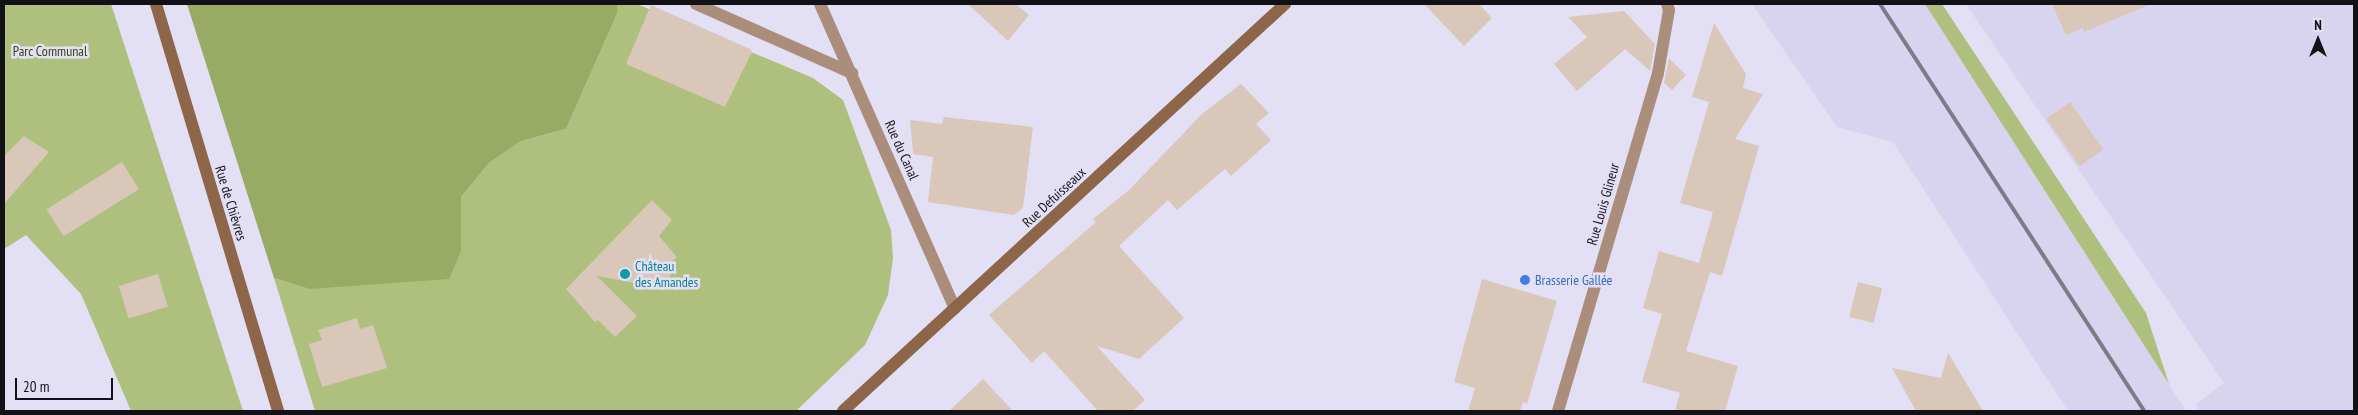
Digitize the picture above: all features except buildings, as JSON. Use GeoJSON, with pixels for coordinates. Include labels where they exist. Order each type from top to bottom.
{"type":"FeatureCollection","features":[{"type":"Feature","properties":{"kind":"street","name":"Rue de Chièvres"},"geometry":{"type":"LineString","coordinates":[[156,4],[278,411]]}},
{"type":"Feature","properties":{"kind":"street"},"geometry":{"type":"LineString","coordinates":[[696,4],[852,73]]}},
{"type":"Feature","properties":{"kind":"street","name":"Rue du Canal"},"geometry":{"type":"LineString","coordinates":[[820,4],[955,308]]}},
{"type":"Feature","properties":{"kind":"street","name":"Rue Defuisseaux"},"geometry":{"type":"LineString","coordinates":[[843,411],[1285,4]]}},
{"type":"Feature","properties":{"kind":"street","name":"Rue Louis Glineur"},"geometry":{"type":"LineString","coordinates":[[1558,411],[1658,73],[1669,10],[1667,4]]}},
{"type":"Feature","properties":{"kind":"shaded area"},"geometry":{"type":"Polygon","coordinates":[[[1752,4],[1925,4],[2186,411],[2068,411],[1893,142],[1837,127],[1752,4]]]}},
{"type":"Feature","properties":{"kind":"shaded area"},"geometry":{"type":"Polygon","coordinates":[[[1966,4],[2354,4],[2354,411],[2200,411],[2195,405],[2224,383],[1966,4]]]}},
{"type":"Feature","properties":{"kind":"green space","name":"Parc Communal"},"geometry":{"type":"Polygon","coordinates":[[[4,4],[111,4],[243,411],[131,411],[81,294],[26,235],[4,249],[4,4]]]}},
{"type":"Feature","properties":{"kind":"green space"},"geometry":{"type":"Polygon","coordinates":[[[187,4],[617,4],[617,14],[566,129],[521,141],[489,163],[461,197],[461,251],[449,279],[309,289],[274,278],[187,4]]]}},
{"type":"Feature","properties":{"kind":"green space"},"geometry":{"type":"Polygon","coordinates":[[[617,4],[637,4],[813,78],[843,100],[891,230],[893,258],[888,295],[865,345],[796,411],[315,411],[274,278],[309,289],[461,250],[461,197],[489,163],[521,141],[566,129],[617,14],[617,4]]]}},
{"type":"Feature","properties":{"kind":"green space"},"geometry":{"type":"Polygon","coordinates":[[[1925,4],[1942,4],[2146,313],[2169,384],[1925,4]]]}},
{"type":"Feature","properties":{"kind":"railway"},"geometry":{"type":"LineString","coordinates":[[1880,4],[2144,411]]}},
{"type":"Feature","properties":{"kind":"place","name":"Château des Amandes"},"geometry":{"type":"Point","coordinates":[625,274]}},
{"type":"Feature","properties":{"kind":"place","name":"Brasserie Gallée"},"geometry":{"type":"Point","coordinates":[1525,280]}}]}
